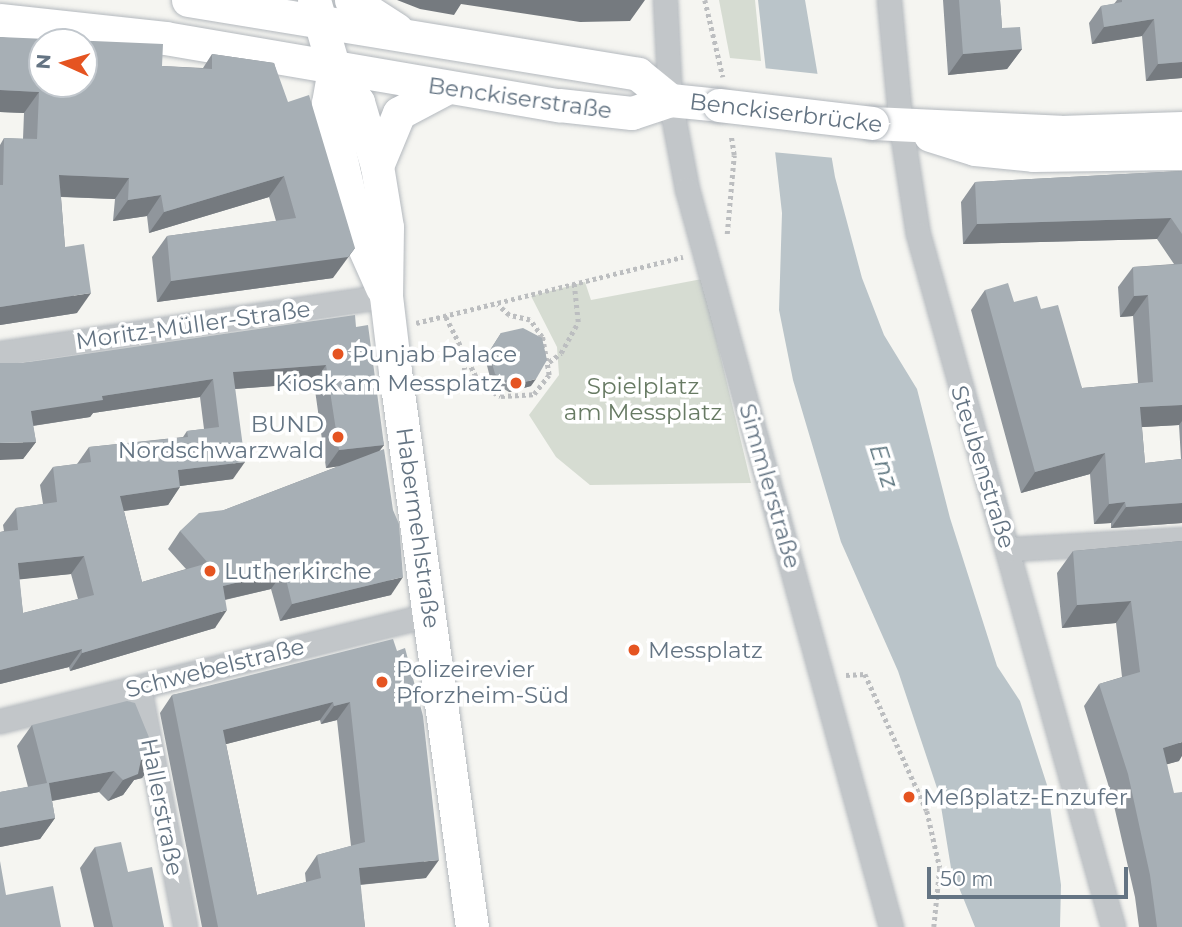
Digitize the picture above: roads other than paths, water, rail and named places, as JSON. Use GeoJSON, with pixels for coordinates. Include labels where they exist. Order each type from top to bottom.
{"type":"FeatureCollection","features":[{"type":"Feature","properties":{"kind":"street","name":"Benckiserstraße"},"geometry":{"type":"LineString","coordinates":[[188,0],[317,10],[411,37],[638,74],[670,100]]}},
{"type":"Feature","properties":{"kind":"street"},"geometry":{"type":"LineString","coordinates":[[351,0],[411,37]]}},
{"type":"Feature","properties":{"kind":"street","name":"Simmlerstraße"},"geometry":{"type":"LineString","coordinates":[[665,0],[670,100],[704,252],[891,927]]}},
{"type":"Feature","properties":{"kind":"street","name":"Steubenstraße"},"geometry":{"type":"LineString","coordinates":[[889,0],[886,125],[1010,549],[1113,927]]}},
{"type":"Feature","properties":{"kind":"street","name":"Habermehlstraße"},"geometry":{"type":"LineString","coordinates":[[317,10],[334,69],[358,102],[377,166],[387,226],[388,312],[472,927]]}},
{"type":"Feature","properties":{"kind":"street","name":"Benckiserstraße"},"geometry":{"type":"LineString","coordinates":[[0,20],[125,32],[446,88],[632,113],[670,100]]}},
{"type":"Feature","properties":{"kind":"street","name":"Habermehlstraße"},"geometry":{"type":"LineString","coordinates":[[334,69],[328,103],[355,221],[388,312]]}},
{"type":"Feature","properties":{"kind":"street"},"geometry":{"type":"LineString","coordinates":[[377,166],[399,113],[446,88]]}},
{"type":"Feature","properties":{"kind":"street","name":"Benckiserbrücke"},"geometry":{"type":"LineString","coordinates":[[670,100],[886,125]]}},
{"type":"Feature","properties":{"kind":"street"},"geometry":{"type":"LineString","coordinates":[[886,125],[977,125],[1060,132],[1182,128]]}},
{"type":"Feature","properties":{"kind":"street"},"geometry":{"type":"LineString","coordinates":[[886,125],[975,149],[1033,155],[1182,153]]}},
{"type":"Feature","properties":{"kind":"street","name":"Moritz-Müller-Straße"},"geometry":{"type":"LineString","coordinates":[[0,353],[388,312]]}},
{"type":"Feature","properties":{"kind":"street"},"geometry":{"type":"LineString","coordinates":[[1010,549],[1182,539]]}},
{"type":"Feature","properties":{"kind":"street","name":"Schwebelstraße"},"geometry":{"type":"LineString","coordinates":[[0,722],[431,614]]}},
{"type":"Feature","properties":{"kind":"street","name":"Hallerstraße"},"geometry":{"type":"LineString","coordinates":[[139,687],[185,927]]}},
{"type":"Feature","properties":{"kind":"water","name":"Enz"},"geometry":{"type":"Polygon","coordinates":[[[758,0],[805,0],[835,177],[862,278],[884,335],[917,389],[950,518],[997,666],[1020,701],[1047,785],[1061,885],[1060,927],[975,927],[951,868],[939,794],[898,671],[841,542],[793,380],[779,310],[782,213],[758,0]]]}},
{"type":"Feature","properties":{"kind":"place","name":"Punjab Palace"},"geometry":{"type":"Point","coordinates":[338,354]}},
{"type":"Feature","properties":{"kind":"place","name":"Kiosk am Messplatz"},"geometry":{"type":"Point","coordinates":[516,383]}},
{"type":"Feature","properties":{"kind":"place","name":"BUND Nordschwarzwald"},"geometry":{"type":"Point","coordinates":[338,437]}},
{"type":"Feature","properties":{"kind":"place","name":"Lutherkirche"},"geometry":{"type":"Point","coordinates":[210,571]}},
{"type":"Feature","properties":{"kind":"place","name":"Messplatz"},"geometry":{"type":"Point","coordinates":[634,650]}},
{"type":"Feature","properties":{"kind":"place","name":"Polizeirevier Pforzheim-Süd"},"geometry":{"type":"Point","coordinates":[382,682]}},
{"type":"Feature","properties":{"kind":"place","name":"Meßplatz-Enzufer"},"geometry":{"type":"Point","coordinates":[909,797]}},
{"type":"Feature","properties":{"kind":"park label","name":"Spielplatz am Messplatz"},"geometry":{"type":"Point","coordinates":[643,399]}}]}
